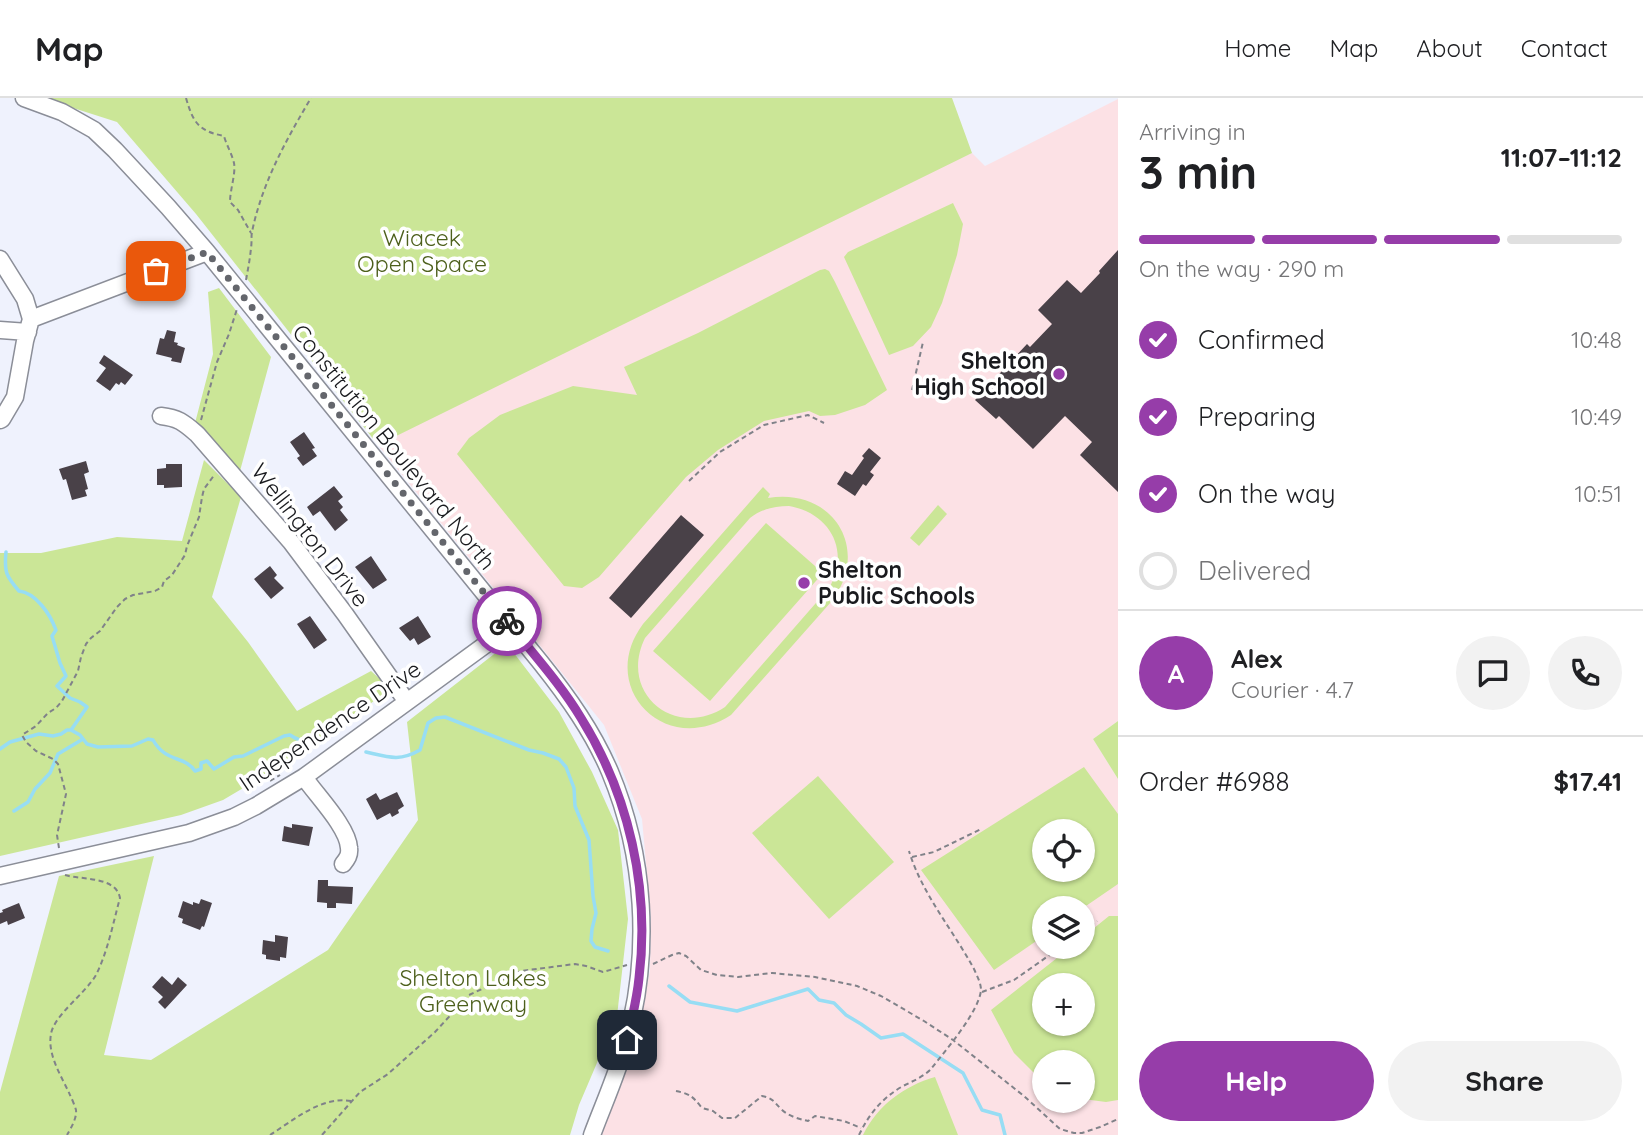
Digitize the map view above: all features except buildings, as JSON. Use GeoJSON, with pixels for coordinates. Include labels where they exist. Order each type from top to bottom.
{"type":"FeatureCollection","features":[{"type":"Feature","properties":{"kind":"street","name":"Constitution Boulevard North"},"geometry":{"type":"LineString","coordinates":[[24,98],[62,112],[94,130],[168,207],[563,691],[594,740],[619,795],[629,831],[637,867],[642,929],[639,979],[627,1040],[592,1135]]}},
{"type":"Feature","properties":{"kind":"street"},"geometry":{"type":"LineString","coordinates":[[0,330],[29,326],[207,252]]}},
{"type":"Feature","properties":{"kind":"street"},"geometry":{"type":"LineString","coordinates":[[0,259],[25,299],[29,326],[15,397],[0,420]]}},
{"type":"Feature","properties":{"kind":"street","name":"Wellington Drive"},"geometry":{"type":"LineString","coordinates":[[161,416],[184,422],[197,434],[291,542],[407,702]]}},
{"type":"Feature","properties":{"kind":"street","name":"Independence Drive"},"geometry":{"type":"LineString","coordinates":[[0,876],[149,844],[212,825],[256,806],[304,777],[511,626]]}},
{"type":"Feature","properties":{"kind":"street"},"geometry":{"type":"LineString","coordinates":[[304,777],[337,819],[350,846],[349,857],[344,863]]}},
{"type":"Feature","properties":{"kind":"path"},"geometry":{"type":"LineString","coordinates":[[186,98],[195,124],[210,133],[223,136],[234,163],[230,202],[238,210],[251,234]]}},
{"type":"Feature","properties":{"kind":"path"},"geometry":{"type":"LineString","coordinates":[[197,434],[217,362],[242,295],[250,262],[251,234],[261,196],[310,98]]}},
{"type":"Feature","properties":{"kind":"path"},"geometry":{"type":"LineString","coordinates":[[912,390],[923,342]]}},
{"type":"Feature","properties":{"kind":"path"},"geometry":{"type":"LineString","coordinates":[[689,481],[720,452],[764,425],[808,415],[824,423]]}},
{"type":"Feature","properties":{"kind":"path"},"geometry":{"type":"LineString","coordinates":[[67,1135],[76,1111],[53,1055],[51,1031],[55,1022],[81,995],[97,973],[120,898],[119,892],[113,886],[66,875],[60,871],[57,864],[57,835],[66,803],[66,789],[60,768],[53,759],[36,751],[22,735],[57,708],[78,671],[86,644],[100,631],[117,607],[134,595],[162,587],[164,581],[172,575],[185,555],[196,528],[204,489],[222,462]]}},
{"type":"Feature","properties":{"kind":"path"},"geometry":{"type":"LineString","coordinates":[[267,783],[286,773]]}},
{"type":"Feature","properties":{"kind":"path"},"geometry":{"type":"LineString","coordinates":[[911,857],[934,852],[981,829]]}},
{"type":"Feature","properties":{"kind":"path"},"geometry":{"type":"LineString","coordinates":[[859,1135],[867,1119],[888,1095],[930,1069],[972,1013],[981,992],[974,969],[922,884],[909,851]]}},
{"type":"Feature","properties":{"kind":"path"},"geometry":{"type":"LineString","coordinates":[[649,965],[679,953],[701,970],[717,975],[738,977],[772,972],[815,976],[867,989],[953,1040],[1024,1096],[1060,1129],[1082,1133],[1118,1119]]}},
{"type":"Feature","properties":{"kind":"path"},"geometry":{"type":"LineString","coordinates":[[981,992],[1014,981],[1044,959]]}},
{"type":"Feature","properties":{"kind":"path"},"geometry":{"type":"LineString","coordinates":[[322,1135],[360,1092],[388,1074],[435,1032],[468,995],[521,971],[575,964],[605,972],[629,964]]}},
{"type":"Feature","properties":{"kind":"path"},"geometry":{"type":"LineString","coordinates":[[676,1091],[690,1095],[702,1108],[713,1111],[722,1118],[735,1118],[762,1096],[776,1101],[784,1112],[798,1119],[808,1121],[815,1116],[862,1128]]}},
{"type":"Feature","properties":{"kind":"path"},"geometry":{"type":"LineString","coordinates":[[270,1135],[306,1111],[332,1101],[352,1101]]}},
{"type":"Feature","properties":{"kind":"shaded area","name":"Shelton Public Schools"},"geometry":{"type":"Polygon","coordinates":[[[1118,99],[1118,721],[1093,739],[1118,779],[1118,1135],[602,1135],[641,1019],[650,970],[651,918],[642,819],[604,725],[378,445],[650,303],[972,153],[985,166],[1118,99]]]}},
{"type":"Feature","properties":{"kind":"green space","name":"Wiacek Open Space"},"geometry":{"type":"Polygon","coordinates":[[[42,98],[952,98],[972,153],[378,445],[196,214],[117,122],[42,98]]]}},
{"type":"Feature","properties":{"kind":"green space"},"geometry":{"type":"Polygon","coordinates":[[[953,203],[963,224],[957,255],[942,303],[931,327],[913,346],[889,355],[844,257],[848,252],[953,203]]]}},
{"type":"Feature","properties":{"kind":"green space"},"geometry":{"type":"Polygon","coordinates":[[[825,269],[835,282],[887,390],[865,405],[835,415],[820,416],[809,411],[764,421],[718,450],[686,477],[599,577],[582,588],[564,586],[457,454],[469,438],[500,415],[573,386],[637,395],[624,367],[825,269]]]}},
{"type":"Feature","properties":{"kind":"green space"},"geometry":{"type":"Polygon","coordinates":[[[219,288],[271,357],[240,471],[195,423],[213,354],[208,292],[219,288]]]}},
{"type":"Feature","properties":{"kind":"green space"},"geometry":{"type":"Polygon","coordinates":[[[204,460],[241,497],[212,597],[297,711],[371,671],[391,689],[286,763],[223,800],[181,815],[0,856],[0,553],[41,553],[117,537],[182,541],[204,460]]]}},
{"type":"Feature","properties":{"kind":"green space"},"geometry":{"type":"Polygon","coordinates":[[[763,487],[770,494],[768,498],[791,497],[811,502],[827,512],[839,526],[846,543],[848,562],[843,582],[831,602],[731,715],[706,726],[683,728],[662,722],[645,709],[633,692],[628,671],[631,648],[643,624],[763,487]],[[789,506],[778,507],[764,510],[750,518],[645,638],[639,658],[639,677],[645,693],[656,706],[671,714],[688,718],[706,716],[725,707],[829,588],[838,561],[833,536],[816,517],[789,506]]]}},
{"type":"Feature","properties":{"kind":"green space"},"geometry":{"type":"Polygon","coordinates":[[[938,505],[947,514],[919,546],[910,538],[938,505]]]}},
{"type":"Feature","properties":{"kind":"green space"},"geometry":{"type":"Polygon","coordinates":[[[766,523],[823,573],[710,701],[653,651],[766,523]]]}},
{"type":"Feature","properties":{"kind":"green space","name":"Shelton Lakes Greenway"},"geometry":{"type":"Polygon","coordinates":[[[507,644],[559,712],[592,772],[618,830],[628,919],[617,1016],[579,1105],[570,1135],[0,1135],[0,1092],[59,876],[154,856],[104,1055],[151,1060],[328,950],[418,820],[407,722],[507,644]]]}},
{"type":"Feature","properties":{"kind":"green space"},"geometry":{"type":"Polygon","coordinates":[[[1118,721],[1118,779],[1093,739],[1118,721]]]}},
{"type":"Feature","properties":{"kind":"green space"},"geometry":{"type":"Polygon","coordinates":[[[1084,767],[1118,814],[1118,884],[1095,900],[1095,896],[1032,896],[1032,944],[994,970],[921,870],[1084,767]]]}},
{"type":"Feature","properties":{"kind":"green space"},"geometry":{"type":"Polygon","coordinates":[[[818,776],[894,862],[829,919],[752,833],[818,776]]]}},
{"type":"Feature","properties":{"kind":"green space"},"geometry":{"type":"Polygon","coordinates":[[[1109,916],[1118,916],[1118,1100],[1095,1101],[1095,1050],[1032,1050],[1032,1071],[1014,1053],[991,1010],[1032,978],[1032,1036],[1095,1036],[1095,973],[1038,973],[1056,959],[1095,959],[1095,927],[1109,916]]]}},
{"type":"Feature","properties":{"kind":"green space"},"geometry":{"type":"Polygon","coordinates":[[[935,1077],[958,1135],[863,1135],[876,1115],[893,1098],[935,1077]]]}},
{"type":"Feature","properties":{"kind":"waterway"},"geometry":{"type":"LineString","coordinates":[[6,552],[6,569],[11,581],[19,591],[42,605],[56,630],[52,636],[66,676],[57,686],[70,698],[87,707],[71,730]]}},
{"type":"Feature","properties":{"kind":"waterway"},"geometry":{"type":"LineString","coordinates":[[366,752],[393,757],[413,754],[420,750],[428,723],[445,717],[559,759],[566,767],[574,788],[575,806],[589,840],[596,913],[591,941],[595,947],[608,951]]}},
{"type":"Feature","properties":{"kind":"waterway"},"geometry":{"type":"LineString","coordinates":[[0,749],[10,742],[39,734],[53,736],[71,730],[80,735],[87,744],[98,747],[132,746],[148,739],[153,740],[169,756],[186,763],[195,771],[201,769],[201,763],[207,761],[214,769],[234,757],[243,756],[284,736],[321,743]]}},
{"type":"Feature","properties":{"kind":"waterway"},"geometry":{"type":"LineString","coordinates":[[14,811],[28,802],[35,789],[50,773],[58,754],[83,739]]}},
{"type":"Feature","properties":{"kind":"waterway"},"geometry":{"type":"LineString","coordinates":[[669,986],[690,1002],[737,1011],[808,989],[819,1000],[834,1003],[846,1015],[881,1038],[903,1034],[963,1073],[982,1110],[1000,1115],[1005,1135]]}},
{"type":"Feature","properties":{"kind":"way so far"},"geometry":{"type":"LineString","coordinates":[[156,271],[207,252],[507,621]]}},
{"type":"Feature","properties":{"kind":"place","name":"Shelton High School"},"geometry":{"type":"Point","coordinates":[1059,374]}},
{"type":"Feature","properties":{"kind":"place","name":"Shelton Public Schools"},"geometry":{"type":"Point","coordinates":[804,583]}},
{"type":"Feature","properties":{"kind":"route"},"geometry":{"type":"LineString","coordinates":[[507,621],[581,716],[609,770],[626,818],[637,867],[642,929],[639,979],[627,1040]]}}]}
